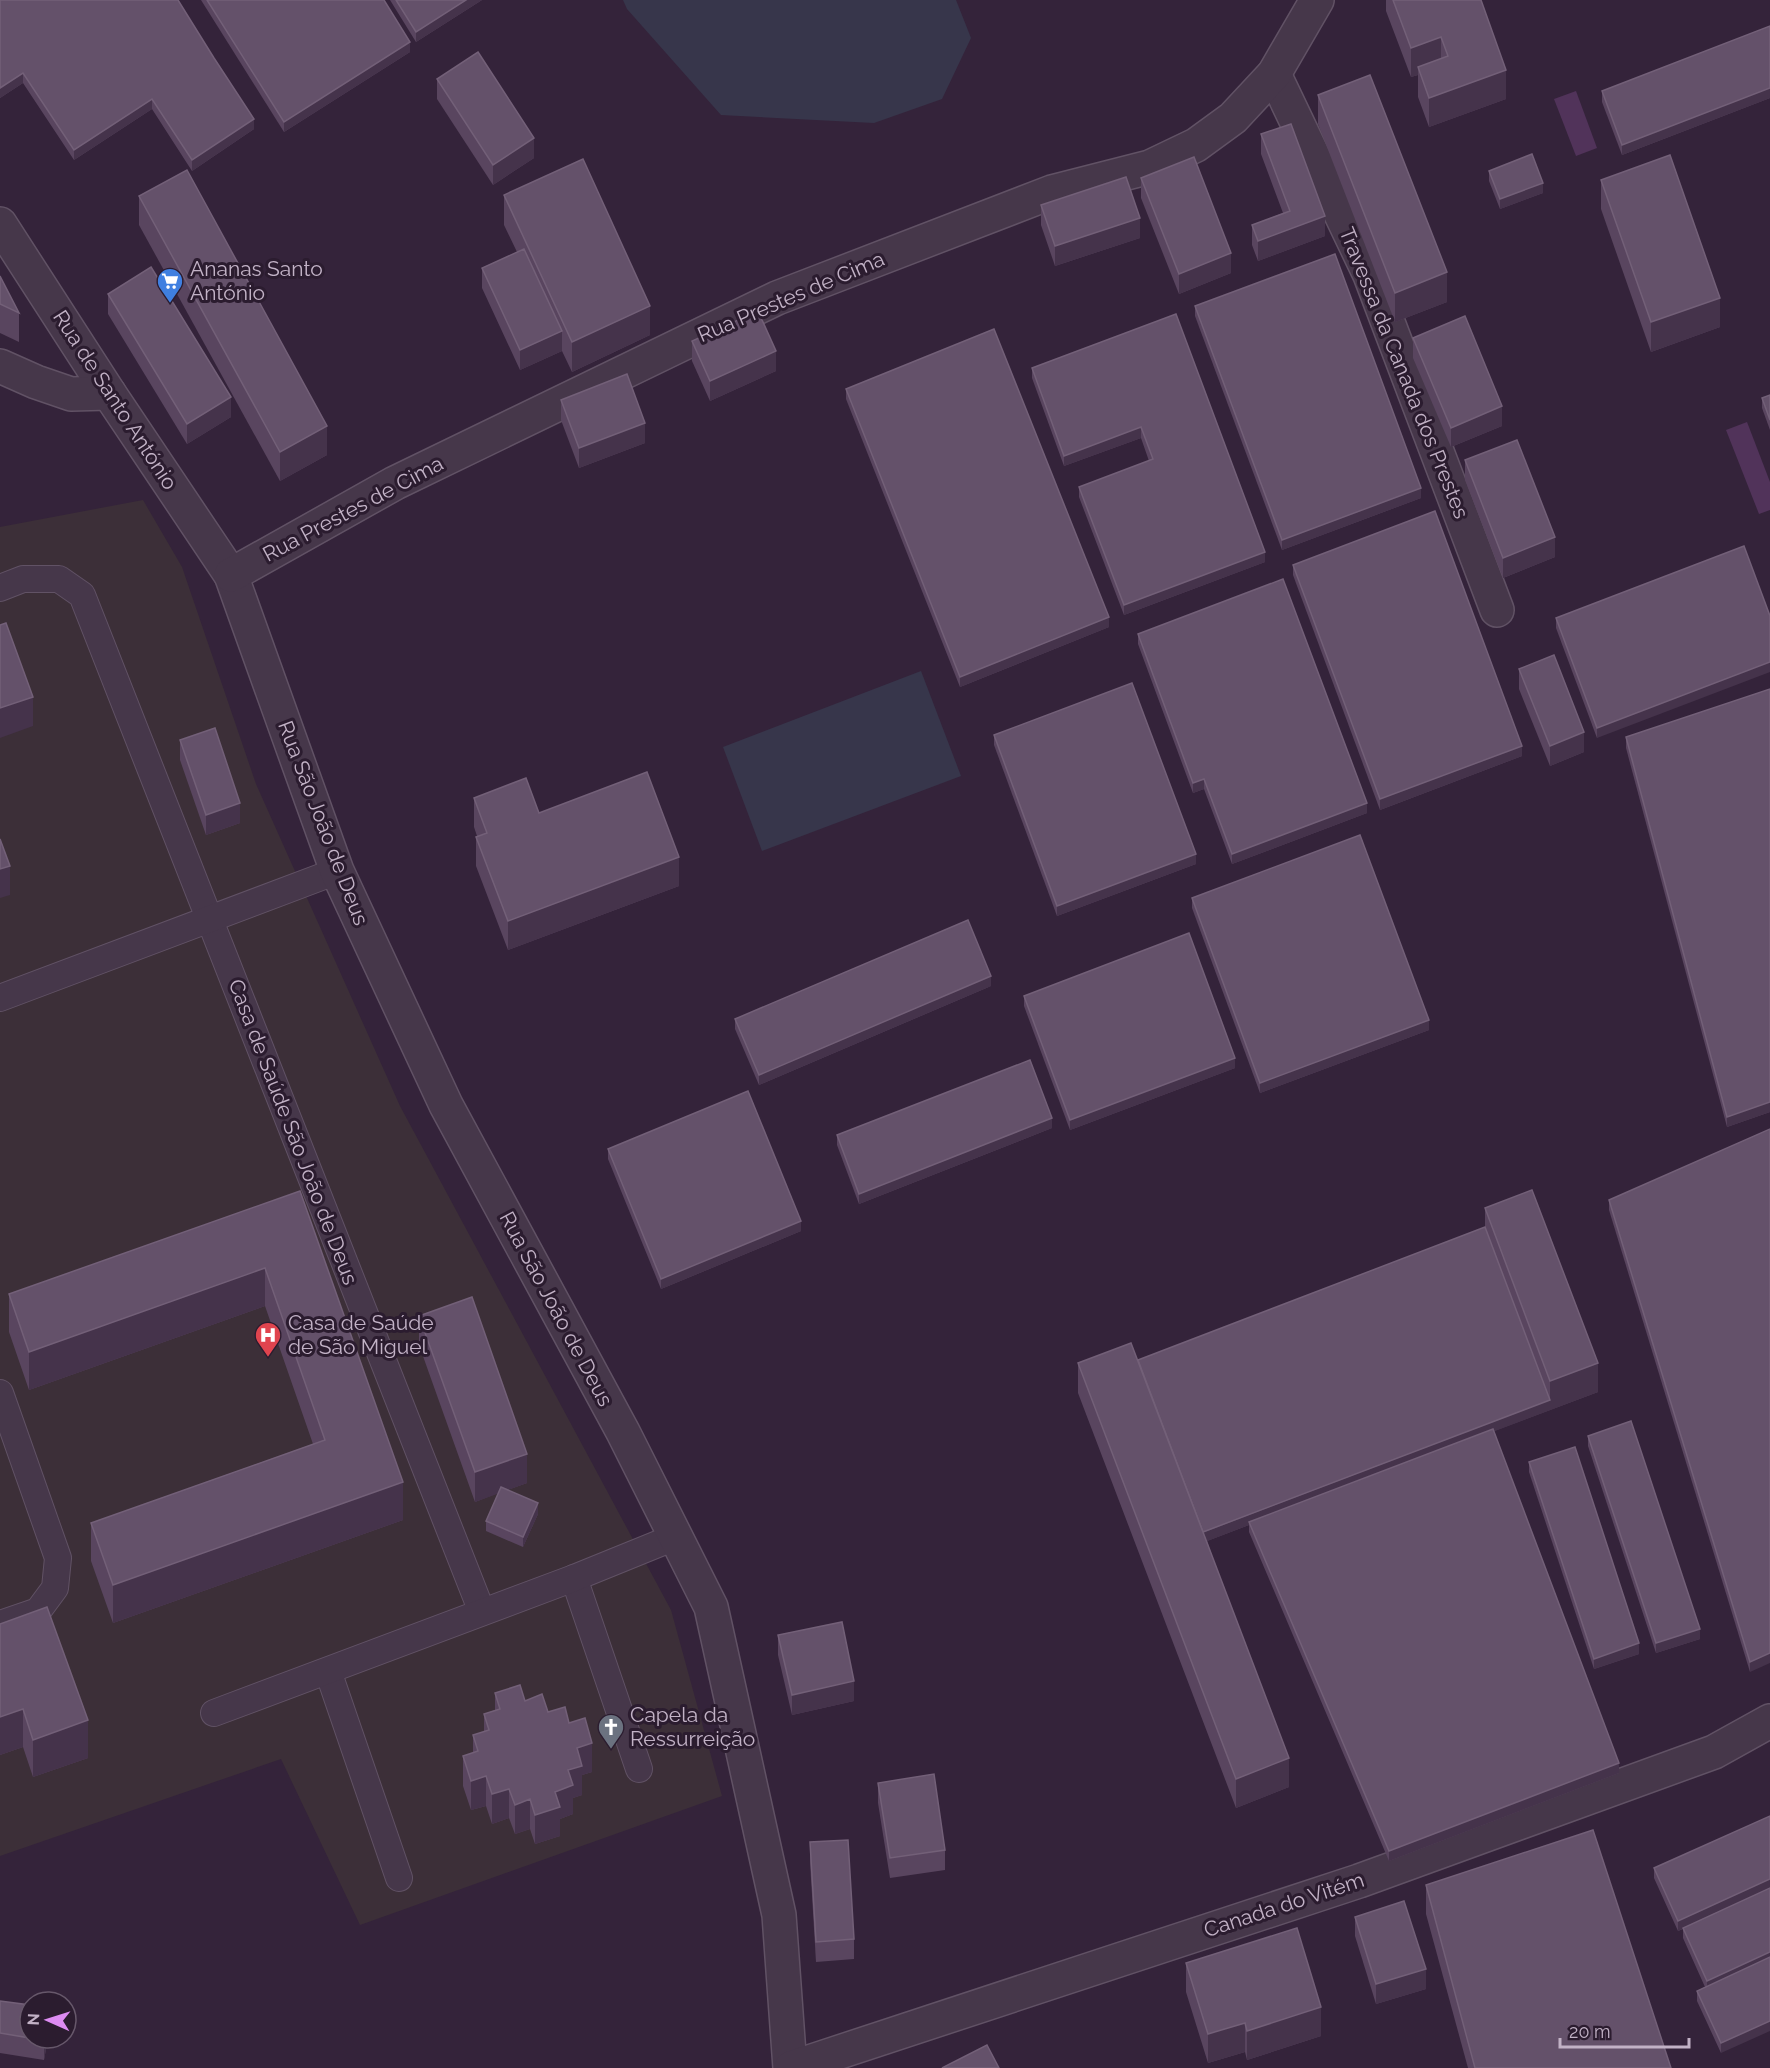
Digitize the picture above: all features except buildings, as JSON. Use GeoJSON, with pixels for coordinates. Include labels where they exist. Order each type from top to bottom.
{"type":"FeatureCollection","features":[{"type":"Feature","properties":{"kind":"street","name":"Rua Prestes de Cima"},"geometry":{"type":"LineString","coordinates":[[231,575],[395,483],[777,298],[1052,192],[1150,167],[1196,146],[1233,118],[1274,74],[1317,0]]}},
{"type":"Feature","properties":{"kind":"street","name":"Travessa da Canada dos Prestes"},"geometry":{"type":"LineString","coordinates":[[1274,74],[1370,275],[1497,610]]}},
{"type":"Feature","properties":{"kind":"street","name":"Rua de Santo António"},"geometry":{"type":"LineString","coordinates":[[0,225],[231,575]]}},
{"type":"Feature","properties":{"kind":"street"},"geometry":{"type":"LineString","coordinates":[[0,366],[70,394],[109,393]]}},
{"type":"Feature","properties":{"kind":"street","name":"Rua São João de Deus"},"geometry":{"type":"LineString","coordinates":[[231,575],[337,871],[446,1105],[623,1432],[711,1607],[779,1915],[791,2068]]}},
{"type":"Feature","properties":{"kind":"street","name":"Canada do Vitém"},"geometry":{"type":"LineString","coordinates":[[791,2068],[1359,1881],[1714,1752],[1770,1721]]}},
{"type":"Feature","properties":{"kind":"lane","name":"Casa de Saúde São João de Deus"},"geometry":{"type":"LineString","coordinates":[[0,588],[23,579],[59,579],[82,595],[482,1612]]}},
{"type":"Feature","properties":{"kind":"lane"},"geometry":{"type":"LineString","coordinates":[[0,998],[337,871]]}},
{"type":"Feature","properties":{"kind":"lane"},"geometry":{"type":"LineString","coordinates":[[0,1393],[58,1558],[56,1588],[38,1611],[0,1624]]}},
{"type":"Feature","properties":{"kind":"lane"},"geometry":{"type":"LineString","coordinates":[[214,1713],[574,1578],[675,1537]]}},
{"type":"Feature","properties":{"kind":"lane"},"geometry":{"type":"LineString","coordinates":[[574,1578],[639,1769]]}},
{"type":"Feature","properties":{"kind":"lane"},"geometry":{"type":"LineString","coordinates":[[328,1671],[399,1878]]}},
{"type":"Feature","properties":{"kind":"shaded area"},"geometry":{"type":"Polygon","coordinates":[[[623,0],[956,0],[971,38],[942,99],[874,123],[721,115],[627,9],[623,0]]]}},
{"type":"Feature","properties":{"kind":"shaded area"},"geometry":{"type":"Polygon","coordinates":[[[1576,91],[1597,148],[1576,156],[1554,99],[1576,91]]]}},
{"type":"Feature","properties":{"kind":"shaded area"},"geometry":{"type":"Polygon","coordinates":[[[1747,422],[1770,482],[1770,510],[1759,514],[1726,430],[1747,422]]]}},
{"type":"Feature","properties":{"kind":"shaded area","name":"Casa de Saúde de São Miguel"},"geometry":{"type":"Polygon","coordinates":[[[143,500],[182,567],[256,784],[400,1106],[671,1610],[722,1796],[360,1925],[281,1759],[0,1856],[0,527],[143,500]]]}},
{"type":"Feature","properties":{"kind":"shaded area"},"geometry":{"type":"Polygon","coordinates":[[[921,671],[961,776],[762,851],[723,747],[921,671]]]}},
{"type":"Feature","properties":{"kind":"place","name":"Ananas Santo António"},"geometry":{"type":"Point","coordinates":[170,304]}},
{"type":"Feature","properties":{"kind":"place","name":"Casa de Saúde de São Miguel"},"geometry":{"type":"Point","coordinates":[268,1358]}},
{"type":"Feature","properties":{"kind":"place","name":"Capela da Ressurreição"},"geometry":{"type":"Point","coordinates":[611,1750]}}]}
